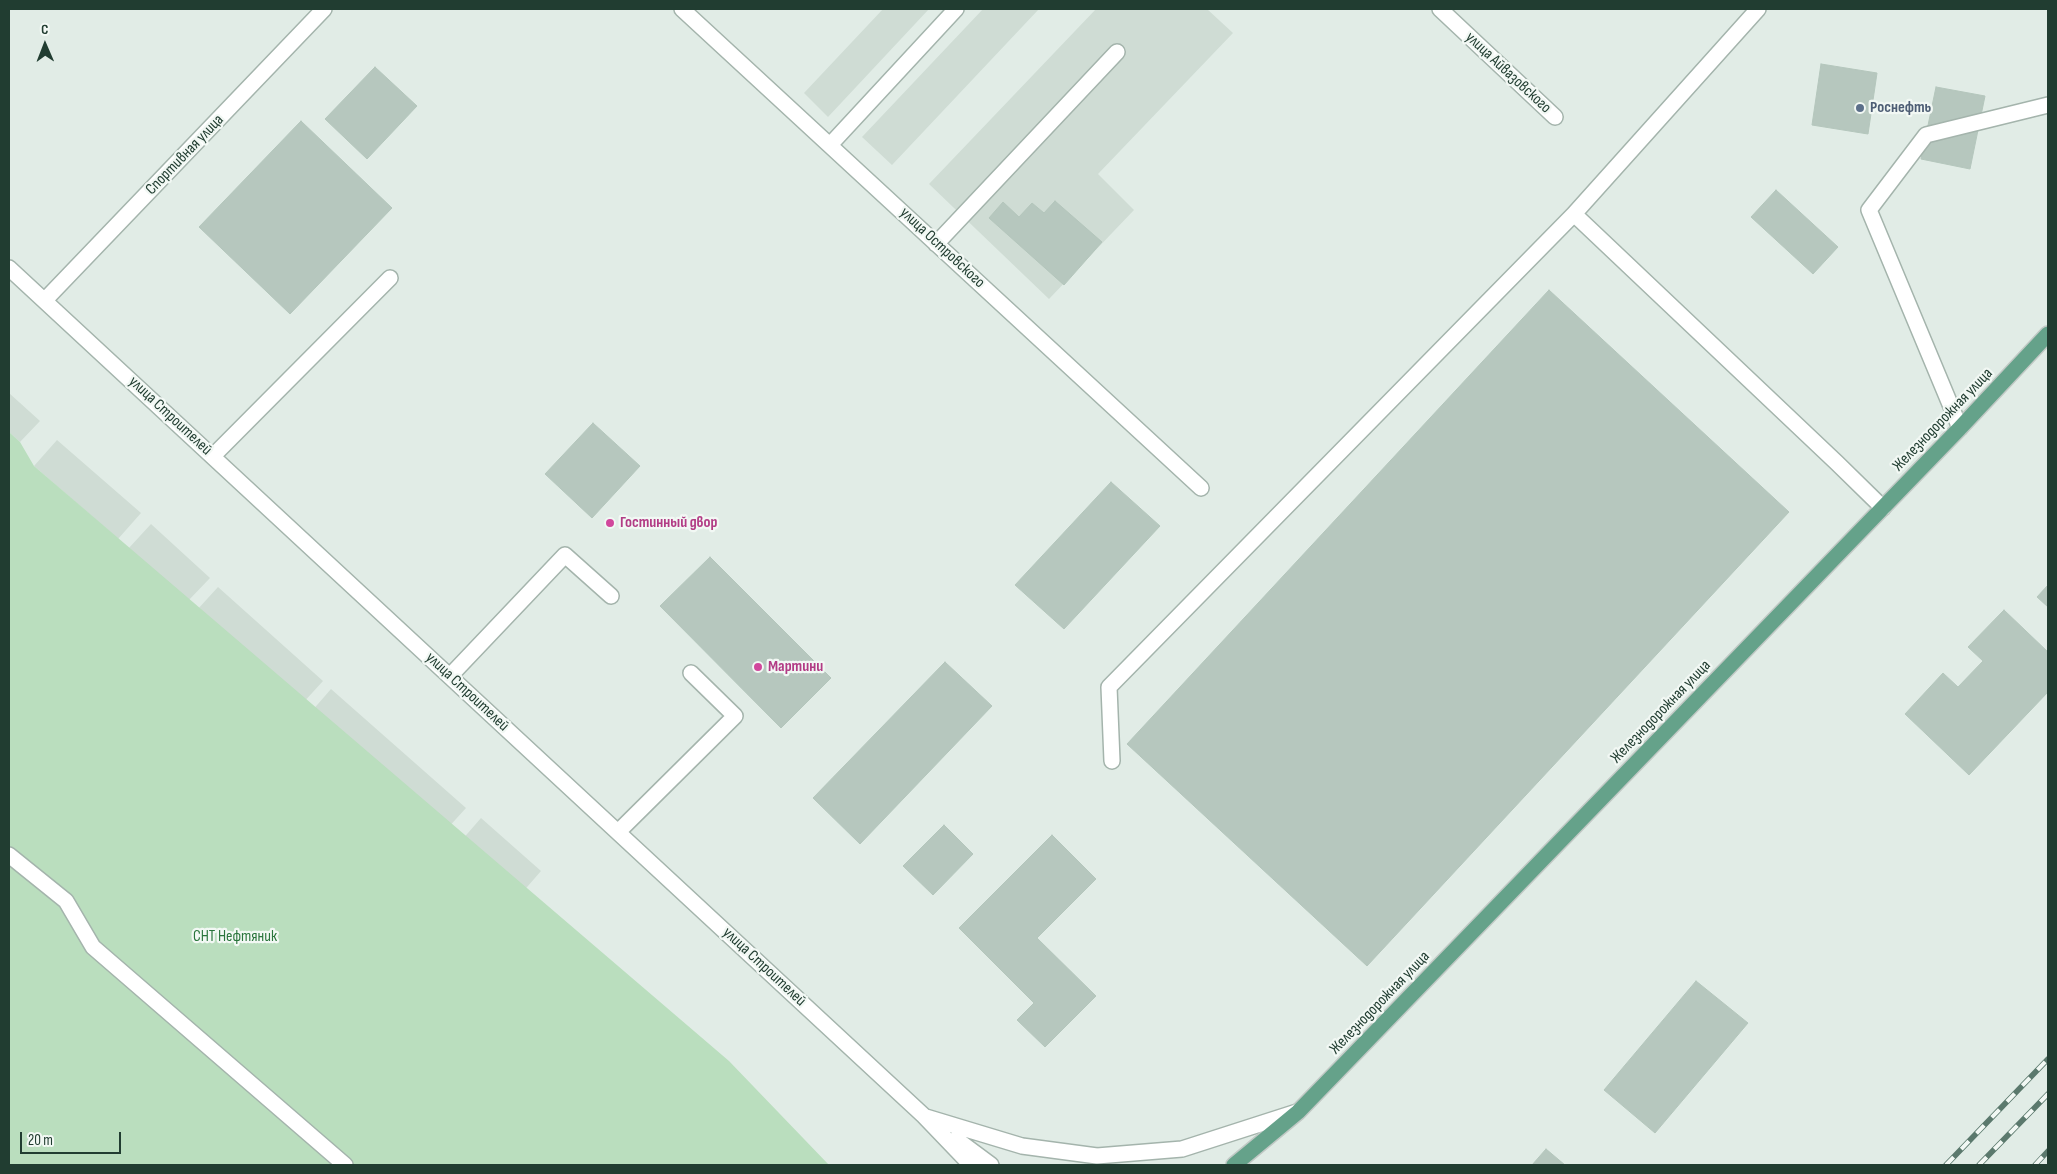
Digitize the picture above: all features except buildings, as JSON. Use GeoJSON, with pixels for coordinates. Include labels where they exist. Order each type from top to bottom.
{"type":"FeatureCollection","features":[{"type":"Feature","properties":{"kind":"main road","name":"Железнодорожная улица"},"geometry":{"type":"LineString","coordinates":[[1234,1165],[1298,1112],[1960,428],[2048,334]]}},
{"type":"Feature","properties":{"kind":"street","name":"Спортивная улица"},"geometry":{"type":"LineString","coordinates":[[45,300],[324,9]]}},
{"type":"Feature","properties":{"kind":"street","name":"улица Островского"},"geometry":{"type":"LineString","coordinates":[[682,9],[1201,488]]}},
{"type":"Feature","properties":{"kind":"street"},"geometry":{"type":"LineString","coordinates":[[830,145],[956,9]]}},
{"type":"Feature","properties":{"kind":"street","name":"улица Айвазовского"},"geometry":{"type":"LineString","coordinates":[[1440,9],[1555,117]]}},
{"type":"Feature","properties":{"kind":"street"},"geometry":{"type":"LineString","coordinates":[[1112,762],[1109,688],[1574,214],[1758,9]]}},
{"type":"Feature","properties":{"kind":"street"},"geometry":{"type":"LineString","coordinates":[[936,244],[1117,52]]}},
{"type":"Feature","properties":{"kind":"street"},"geometry":{"type":"LineString","coordinates":[[1960,428],[1869,210],[1926,135],[2048,105]]}},
{"type":"Feature","properties":{"kind":"street"},"geometry":{"type":"LineString","coordinates":[[1574,214],[1882,508]]}},
{"type":"Feature","properties":{"kind":"street","name":"улица Строителей"},"geometry":{"type":"LineString","coordinates":[[9,268],[924,1116]]}},
{"type":"Feature","properties":{"kind":"street"},"geometry":{"type":"LineString","coordinates":[[213,456],[390,278]]}},
{"type":"Feature","properties":{"kind":"street"},"geometry":{"type":"LineString","coordinates":[[450,676],[565,555],[611,596]]}},
{"type":"Feature","properties":{"kind":"street"},"geometry":{"type":"LineString","coordinates":[[618,832],[735,716],[691,673]]}},
{"type":"Feature","properties":{"kind":"street"},"geometry":{"type":"LineString","coordinates":[[9,855],[66,901],[94,947],[345,1165]]}},
{"type":"Feature","properties":{"kind":"street"},"geometry":{"type":"LineString","coordinates":[[924,1116],[1022,1146],[1097,1156],[1182,1149],[1298,1112]]}},
{"type":"Feature","properties":{"kind":"street"},"geometry":{"type":"LineString","coordinates":[[924,1116],[971,1165]]}},
{"type":"Feature","properties":{"kind":"street"},"geometry":{"type":"LineString","coordinates":[[924,1116],[991,1165]]}},
{"type":"Feature","properties":{"kind":"shaded area"},"geometry":{"type":"Polygon","coordinates":[[[883,9],[929,9],[828,117],[804,93],[883,9]]]}},
{"type":"Feature","properties":{"kind":"shaded area"},"geometry":{"type":"Polygon","coordinates":[[[983,9],[1039,9],[892,165],[862,137],[983,9]]]}},
{"type":"Feature","properties":{"kind":"shaded area"},"geometry":{"type":"Polygon","coordinates":[[[1096,9],[1207,9],[1233,33],[1098,174],[1134,210],[1049,299],[929,184],[1096,9]]]}},
{"type":"Feature","properties":{"kind":"shaded area"},"geometry":{"type":"Polygon","coordinates":[[[9,393],[40,421],[20,442],[9,432],[9,393]]]}},
{"type":"Feature","properties":{"kind":"shaded area"},"geometry":{"type":"Polygon","coordinates":[[[57,440],[141,513],[118,539],[34,466],[57,440]]]}},
{"type":"Feature","properties":{"kind":"shaded area"},"geometry":{"type":"Polygon","coordinates":[[[151,524],[210,578],[187,602],[128,549],[151,524]]]}},
{"type":"Feature","properties":{"kind":"shaded area"},"geometry":{"type":"Polygon","coordinates":[[[218,587],[323,681],[302,704],[197,610],[218,587]]]}},
{"type":"Feature","properties":{"kind":"shaded area"},"geometry":{"type":"Polygon","coordinates":[[[331,689],[466,808],[446,830],[311,712],[331,689]]]}},
{"type":"Feature","properties":{"kind":"shaded area"},"geometry":{"type":"Polygon","coordinates":[[[481,818],[541,871],[521,894],[461,841],[481,818]]]}},
{"type":"Feature","properties":{"kind":"green space","name":"СНТ Нефтяник"},"geometry":{"type":"Polygon","coordinates":[[[9,432],[20,442],[34,466],[729,1061],[829,1165],[9,1165],[9,432]]]}},
{"type":"Feature","properties":{"kind":"railway"},"geometry":{"type":"LineString","coordinates":[[1946,1165],[2048,1059]]}},
{"type":"Feature","properties":{"kind":"railway"},"geometry":{"type":"LineString","coordinates":[[1979,1165],[2048,1094]]}},
{"type":"Feature","properties":{"kind":"railway"},"geometry":{"type":"LineString","coordinates":[[2035,1165],[2048,1151]]}},
{"type":"Feature","properties":{"kind":"place","name":"Роснефть"},"geometry":{"type":"Point","coordinates":[1860,108]}},
{"type":"Feature","properties":{"kind":"place","name":"Гостинный двор"},"geometry":{"type":"Point","coordinates":[610,523]}},
{"type":"Feature","properties":{"kind":"place","name":"Мартини"},"geometry":{"type":"Point","coordinates":[758,667]}}]}
